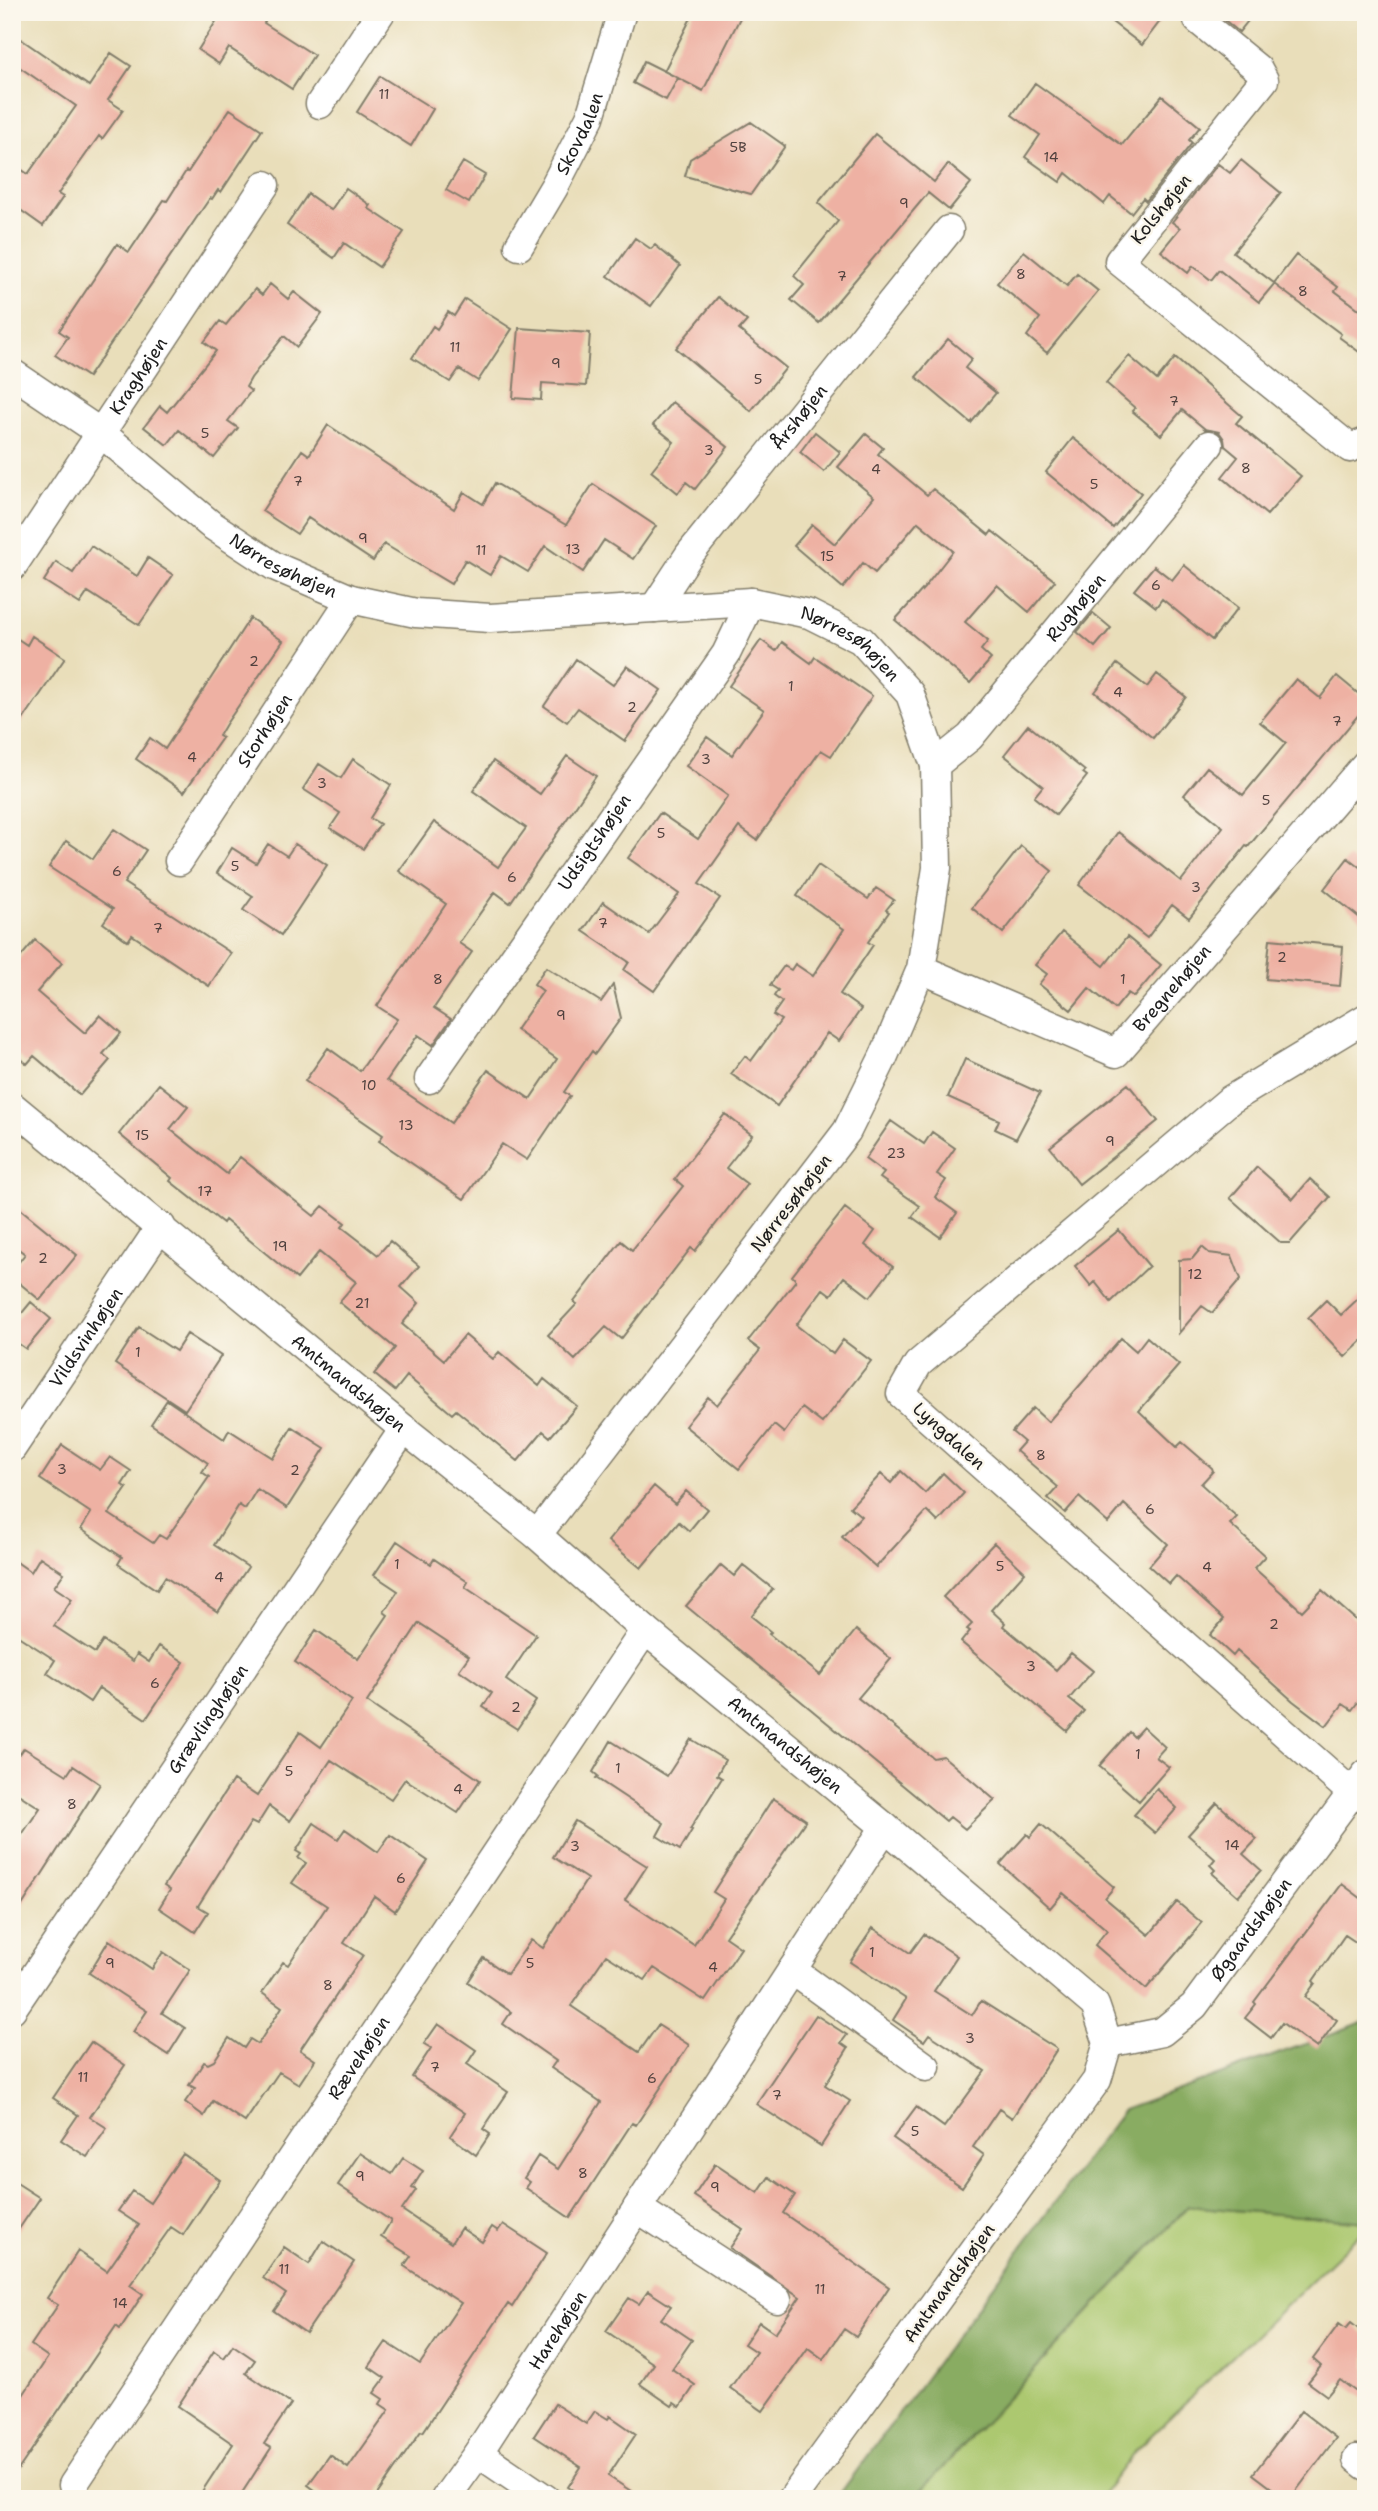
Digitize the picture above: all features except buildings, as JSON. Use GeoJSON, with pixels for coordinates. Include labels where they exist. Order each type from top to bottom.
{"type":"FeatureCollection","features":[{"type":"Feature","properties":{"kind":"street"},"geometry":{"type":"LineString","coordinates":[[320,104],[381,12]]}},
{"type":"Feature","properties":{"kind":"street","name":"Skovdalen"},"geometry":{"type":"LineString","coordinates":[[519,246],[554,187],[590,117],[622,12]]}},
{"type":"Feature","properties":{"kind":"street","name":"Kolshøjen"},"geometry":{"type":"LineString","coordinates":[[1198,20],[1258,69],[1264,80],[1119,261],[1350,448],[1366,442]]}},
{"type":"Feature","properties":{"kind":"street","name":"Kraghøjen"},"geometry":{"type":"LineString","coordinates":[[12,567],[265,185]]}},
{"type":"Feature","properties":{"kind":"street","name":"Årshøjen"},"geometry":{"type":"LineString","coordinates":[[654,608],[688,555],[949,230]]}},
{"type":"Feature","properties":{"kind":"street","name":"Nørresøhøjen"},"geometry":{"type":"LineString","coordinates":[[12,373],[100,433],[211,524],[274,566],[351,599],[416,613],[490,618],[751,602],[809,614],[861,640],[911,694],[935,765],[937,868],[921,969],[883,1058],[847,1131],[537,1535]]}},
{"type":"Feature","properties":{"kind":"street","name":"Rughøjen"},"geometry":{"type":"LineString","coordinates":[[935,765],[970,737],[1209,445]]}},
{"type":"Feature","properties":{"kind":"street","name":"Storhøjen"},"geometry":{"type":"LineString","coordinates":[[179,861],[351,599]]}},
{"type":"Feature","properties":{"kind":"street","name":"Udsigtshøjen"},"geometry":{"type":"LineString","coordinates":[[429,1079],[726,653],[751,602]]}},
{"type":"Feature","properties":{"kind":"street","name":"Bregnehøjen"},"geometry":{"type":"LineString","coordinates":[[921,969],[1116,1053],[1366,764]]}},
{"type":"Feature","properties":{"kind":"street","name":"Lyngdalen"},"geometry":{"type":"LineString","coordinates":[[1359,1784],[901,1394],[918,1364],[1230,1100],[1366,1018]]}},
{"type":"Feature","properties":{"kind":"street","name":"Amtmandshøjen"},"geometry":{"type":"LineString","coordinates":[[12,1106],[537,1535],[645,1630],[885,1827],[1095,2006],[1108,2043],[1097,2080],[792,2499]]}},
{"type":"Feature","properties":{"kind":"street","name":"Vildsvinhøjen"},"geometry":{"type":"LineString","coordinates":[[12,1448],[161,1226]]}},
{"type":"Feature","properties":{"kind":"street","name":"Grævlinghøjen"},"geometry":{"type":"LineString","coordinates":[[12,2009],[404,1429]]}},
{"type":"Feature","properties":{"kind":"street","name":"Rævehøjen"},"geometry":{"type":"LineString","coordinates":[[73,2484],[645,1630]]}},
{"type":"Feature","properties":{"kind":"street","name":"Øgaardshøjen"},"geometry":{"type":"LineString","coordinates":[[1108,2043],[1162,2032],[1194,2006],[1359,1784]]}},
{"type":"Feature","properties":{"kind":"street","name":"Harehøjen"},"geometry":{"type":"LineString","coordinates":[[445,2499],[478,2453],[885,1827]]}},
{"type":"Feature","properties":{"kind":"street"},"geometry":{"type":"LineString","coordinates":[[792,1970],[926,2067]]}},
{"type":"Feature","properties":{"kind":"street"},"geometry":{"type":"LineString","coordinates":[[637,2208],[778,2299]]}},
{"type":"Feature","properties":{"kind":"street"},"geometry":{"type":"LineString","coordinates":[[478,2453],[547,2499]]}},
{"type":"Feature","properties":{"kind":"green space"},"geometry":{"type":"Polygon","coordinates":[[[1366,2022],[1366,2222],[1188,2206],[913,2499],[836,2499],[1123,2110],[1366,2022]]]}},
{"type":"Feature","properties":{"kind":"green space"},"geometry":{"type":"Polygon","coordinates":[[[1189,2206],[1366,2222],[1366,2228],[1135,2451],[1099,2499],[913,2499],[1189,2206]]]}}]}
